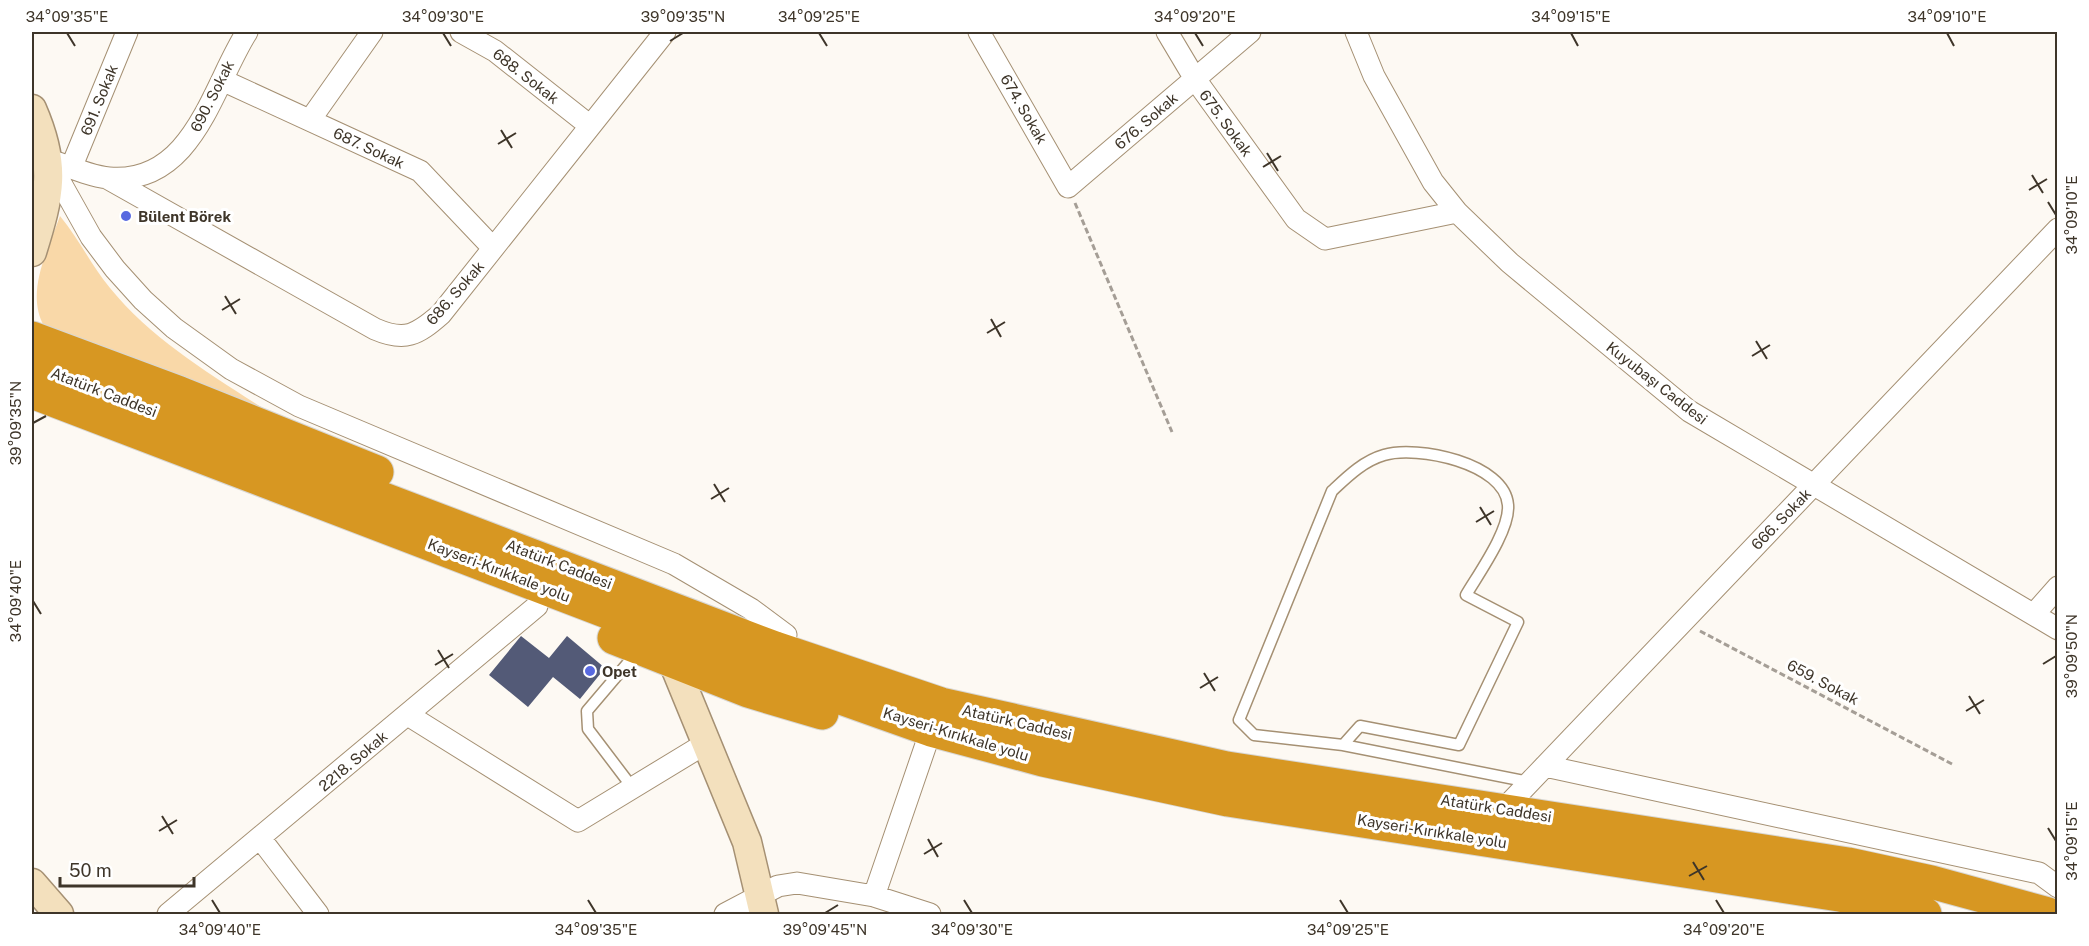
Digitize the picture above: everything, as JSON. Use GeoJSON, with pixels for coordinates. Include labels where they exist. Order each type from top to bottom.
{"type":"FeatureCollection","features":[{"type":"Feature","properties":{"kind":"highway"},"geometry":{"type":"LineString","coordinates":[[32,409],[748,691],[889,733],[936,717],[900,681],[180,393],[36,350]]}},
{"type":"Feature","properties":{"kind":"highway","name":"Atatürk Caddesi"},"geometry":{"type":"LineString","coordinates":[[36,350],[775,648],[936,717],[1227,768],[1848,864],[1931,882],[2048,915]]}},
{"type":"Feature","properties":{"kind":"highway","name":"Kayseri-Kırıkkale yolu"},"geometry":{"type":"LineString","coordinates":[[32,392],[725,657],[936,717],[1043,760],[1228,800],[1839,895],[1925,915]]}},
{"type":"Feature","properties":{"kind":"street","name":"691. Sokak"},"geometry":{"type":"LineString","coordinates":[[59,163],[128,32]]}},
{"type":"Feature","properties":{"kind":"street","name":"690. Sokak"},"geometry":{"type":"LineString","coordinates":[[59,163],[107,178],[128,178],[164,166],[196,132],[230,59],[248,32]]}},
{"type":"Feature","properties":{"kind":"street"},"geometry":{"type":"LineString","coordinates":[[310,120],[372,32]]}},
{"type":"Feature","properties":{"kind":"street","name":"688. Sokak"},"geometry":{"type":"LineString","coordinates":[[461,32],[495,51],[589,125]]}},
{"type":"Feature","properties":{"kind":"street","name":"686. Sokak"},"geometry":{"type":"LineString","coordinates":[[107,178],[245,258],[388,335],[405,337],[422,331],[441,314],[665,32]]}},
{"type":"Feature","properties":{"kind":"street","name":"674. Sokak"},"geometry":{"type":"LineString","coordinates":[[979,32],[1068,187]]}},
{"type":"Feature","properties":{"kind":"street","name":"675. Sokak"},"geometry":{"type":"LineString","coordinates":[[1167,32],[1195,79],[1296,219],[1325,239],[1457,212]]}},
{"type":"Feature","properties":{"kind":"street","name":"676. Sokak"},"geometry":{"type":"LineString","coordinates":[[1068,187],[1250,32]]}},
{"type":"Feature","properties":{"kind":"street","name":"Kuyubaşı Caddesi"},"geometry":{"type":"LineString","coordinates":[[1356,32],[1374,76],[1433,182],[1457,212],[1518,270],[1689,411],[2058,628]]}},
{"type":"Feature","properties":{"kind":"street","name":"687. Sokak"},"geometry":{"type":"LineString","coordinates":[[222,80],[420,171],[493,248]]}},
{"type":"Feature","properties":{"kind":"street"},"geometry":{"type":"LineString","coordinates":[[32,109],[59,163],[85,228],[115,269],[143,300],[174,328],[231,369],[299,406],[674,564],[751,609],[786,635]]}},
{"type":"Feature","properties":{"kind":"street"},"geometry":{"type":"LineString","coordinates":[[32,252],[50,186],[59,163]]}},
{"type":"Feature","properties":{"kind":"street","name":"666. Sokak"},"geometry":{"type":"LineString","coordinates":[[1504,809],[2058,229]]}},
{"type":"Feature","properties":{"kind":"street"},"geometry":{"type":"LineString","coordinates":[[2034,614],[2058,587]]}},
{"type":"Feature","properties":{"kind":"street","name":"2218. Sokak"},"geometry":{"type":"LineString","coordinates":[[168,915],[537,606]]}},
{"type":"Feature","properties":{"kind":"street"},"geometry":{"type":"LineString","coordinates":[[674,662],[747,842],[763,905]]}},
{"type":"Feature","properties":{"kind":"street"},"geometry":{"type":"LineString","coordinates":[[408,715],[578,821],[708,742]]}},
{"type":"Feature","properties":{"kind":"street"},"geometry":{"type":"LineString","coordinates":[[874,896],[936,717]]}},
{"type":"Feature","properties":{"kind":"street"},"geometry":{"type":"LineString","coordinates":[[1545,766],[2039,873],[2058,887]]}},
{"type":"Feature","properties":{"kind":"street"},"geometry":{"type":"LineString","coordinates":[[260,838],[318,915]]}},
{"type":"Feature","properties":{"kind":"street"},"geometry":{"type":"LineString","coordinates":[[32,883],[59,915]]}},
{"type":"Feature","properties":{"kind":"street"},"geometry":{"type":"LineString","coordinates":[[725,915],[763,905],[778,886],[797,884],[874,896],[908,910],[930,915]]}},
{"type":"Feature","properties":{"kind":"lane"},"geometry":{"type":"LineString","coordinates":[[1343,745],[1360,726],[1459,745],[1518,622],[1466,596],[1505,524],[1508,508],[1506,495],[1498,483],[1454,458],[1414,453],[1384,455],[1356,469],[1332,491],[1239,720],[1254,735],[1343,745],[1530,782]]}},
{"type":"Feature","properties":{"kind":"lane"},"geometry":{"type":"LineString","coordinates":[[632,787],[588,729],[586,720],[587,711],[640,648]]}},
{"type":"Feature","properties":{"kind":"path"},"geometry":{"type":"LineString","coordinates":[[1068,187],[1172,432]]}},
{"type":"Feature","properties":{"kind":"path","name":"659. Sokak"},"geometry":{"type":"LineString","coordinates":[[1683,622],[1952,765]]}},
{"type":"Feature","properties":{"kind":"shaded area"},"geometry":{"type":"Polygon","coordinates":[[[60,216],[110,288],[145,325],[207,372],[272,414],[44,326],[37,299],[40,271],[60,216]]]}},
{"type":"Feature","properties":{"kind":"building"},"geometry":{"type":"Polygon","coordinates":[[[521,636],[549,658],[567,636],[605,668],[580,699],[553,677],[528,707],[489,675],[521,636]]]}},
{"type":"Feature","properties":{"kind":"place","name":"Bülent Börek"},"geometry":{"type":"Point","coordinates":[126,216]}},
{"type":"Feature","properties":{"kind":"place","name":"Opet"},"geometry":{"type":"Point","coordinates":[590,671]}}]}
